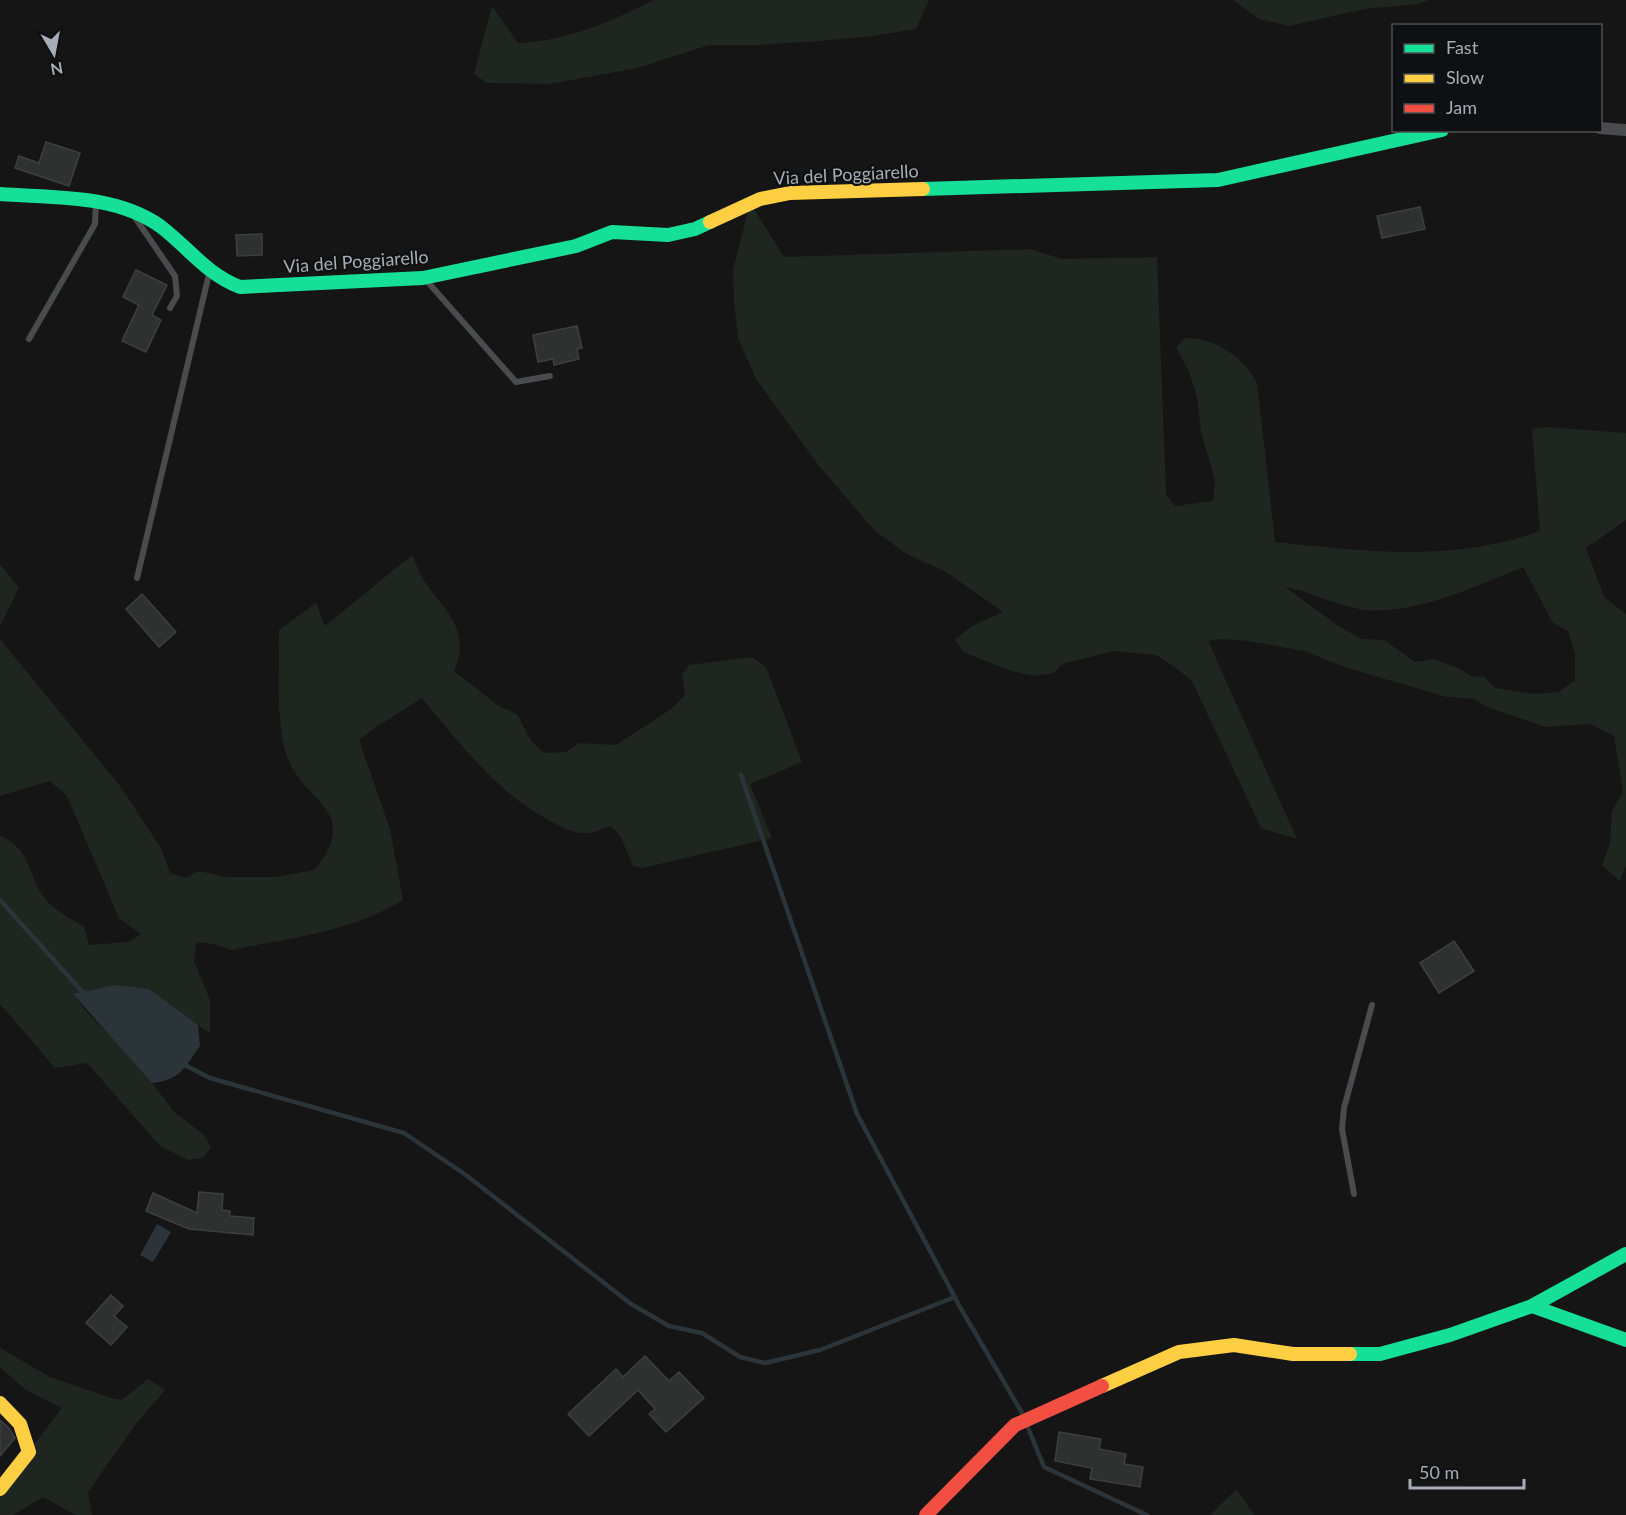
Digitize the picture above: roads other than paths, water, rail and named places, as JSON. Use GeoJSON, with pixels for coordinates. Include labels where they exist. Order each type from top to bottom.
{"type":"FeatureCollection","features":[{"type":"Feature","properties":{"kind":"street"},"geometry":{"type":"LineString","coordinates":[[1602,128],[1626,130]]}},
{"type":"Feature","properties":{"kind":"street","name":"Via del Poggiarello"},"geometry":{"type":"LineString","coordinates":[[0,194],[96,202],[131,211],[150,219],[210,273],[226,283],[240,287],[423,278],[576,246],[612,232],[668,235],[695,229],[760,199],[790,193],[1218,180],[1433,132]]}},
{"type":"Feature","properties":{"kind":"street"},"geometry":{"type":"LineString","coordinates":[[926,1515],[1019,1423],[1179,1352],[1234,1346],[1293,1354],[1380,1354],[1450,1335],[1532,1306],[1626,1254]]}},
{"type":"Feature","properties":{"kind":"street"},"geometry":{"type":"LineString","coordinates":[[1532,1306],[1626,1340]]}},
{"type":"Feature","properties":{"kind":"street"},"geometry":{"type":"LineString","coordinates":[[0,1403],[15,1414],[27,1434],[29,1452],[0,1489]]}},
{"type":"Feature","properties":{"kind":"lane"},"geometry":{"type":"LineString","coordinates":[[29,339],[95,224],[96,202]]}},
{"type":"Feature","properties":{"kind":"lane"},"geometry":{"type":"LineString","coordinates":[[131,211],[175,276],[177,296],[170,308]]}},
{"type":"Feature","properties":{"kind":"lane"},"geometry":{"type":"LineString","coordinates":[[137,578],[210,273]]}},
{"type":"Feature","properties":{"kind":"lane"},"geometry":{"type":"LineString","coordinates":[[423,278],[516,382],[550,376]]}},
{"type":"Feature","properties":{"kind":"lane"},"geometry":{"type":"LineString","coordinates":[[1354,1194],[1342,1129],[1344,1108],[1372,1005]]}},
{"type":"Feature","properties":{"kind":"waterway"},"geometry":{"type":"LineString","coordinates":[[741,775],[857,1114],[960,1307],[1025,1418]]}},
{"type":"Feature","properties":{"kind":"waterway"},"geometry":{"type":"LineString","coordinates":[[0,900],[86,996]]}},
{"type":"Feature","properties":{"kind":"waterway"},"geometry":{"type":"LineString","coordinates":[[181,1063],[210,1078],[404,1133],[466,1175],[631,1304],[669,1326],[702,1333],[740,1357],[765,1363],[820,1350],[955,1297]]}},
{"type":"Feature","properties":{"kind":"waterway"},"geometry":{"type":"LineString","coordinates":[[1027,1425],[1044,1467],[1147,1515]]}}]}
